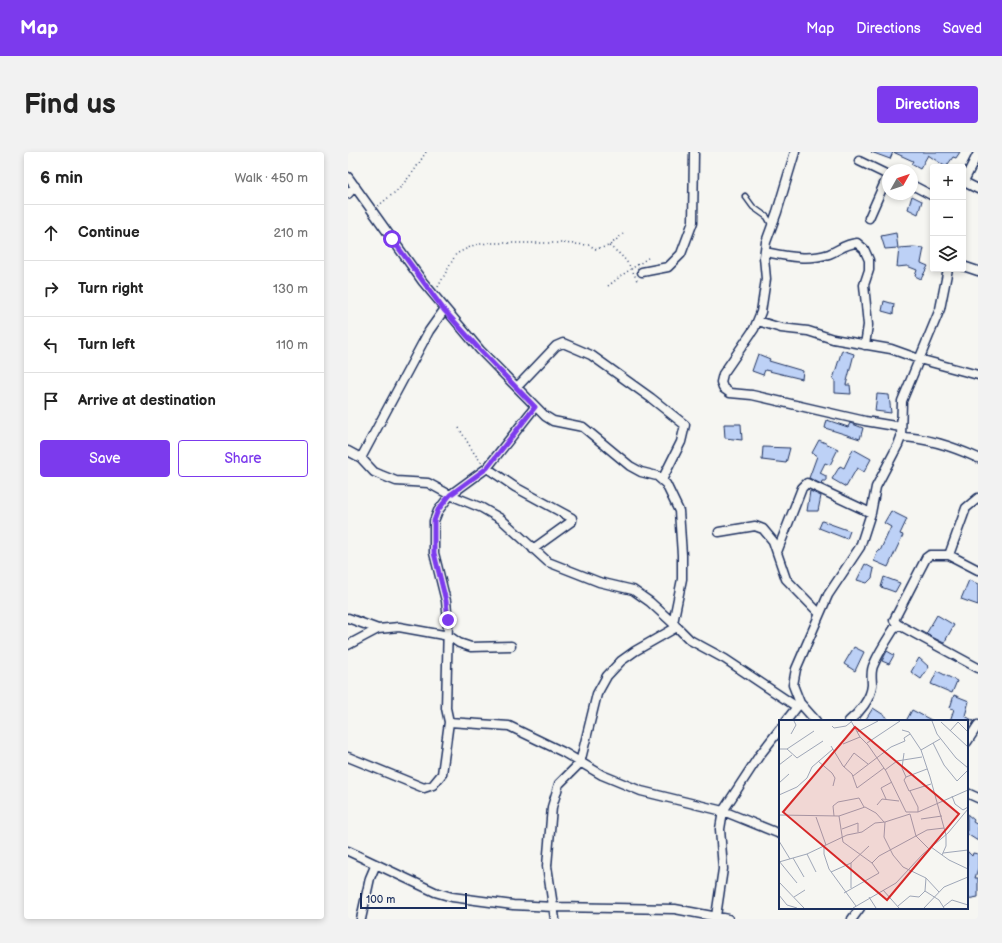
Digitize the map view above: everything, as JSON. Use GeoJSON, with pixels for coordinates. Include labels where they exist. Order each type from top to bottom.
{"type":"FeatureCollection","features":[{"type":"Feature","properties":{"kind":"street"},"geometry":{"type":"LineString","coordinates":[[642,272],[668,267],[681,254],[693,222],[694,152]]}},
{"type":"Feature","properties":{"kind":"street"},"geometry":{"type":"LineString","coordinates":[[795,152],[764,252],[766,279],[761,312],[758,321],[723,374],[721,382],[727,391],[864,421],[901,427]]}},
{"type":"Feature","properties":{"kind":"street"},"geometry":{"type":"LineString","coordinates":[[966,177],[978,153]]}},
{"type":"Feature","properties":{"kind":"street"},"geometry":{"type":"LineString","coordinates":[[859,161],[888,175],[869,218]]}},
{"type":"Feature","properties":{"kind":"street"},"geometry":{"type":"LineString","coordinates":[[348,177],[423,282],[434,294],[444,310],[535,407],[553,421],[573,424],[588,430],[630,466],[641,472],[653,474],[662,480],[670,490],[679,511],[682,569],[675,625],[621,661],[607,676],[597,694],[580,763],[559,784],[552,807],[547,866],[555,919]]}},
{"type":"Feature","properties":{"kind":"street"},"geometry":{"type":"LineString","coordinates":[[966,184],[978,189]]}},
{"type":"Feature","properties":{"kind":"street"},"geometry":{"type":"LineString","coordinates":[[348,194],[355,186]]}},
{"type":"Feature","properties":{"kind":"street"},"geometry":{"type":"LineString","coordinates":[[918,188],[930,194]]}},
{"type":"Feature","properties":{"kind":"street"},"geometry":{"type":"LineString","coordinates":[[764,252],[788,257],[814,258],[831,253],[848,243],[857,243],[864,250],[869,260],[869,270],[864,285],[868,325],[865,345]]}},
{"type":"Feature","properties":{"kind":"street"},"geometry":{"type":"LineString","coordinates":[[966,267],[978,271]]}},
{"type":"Feature","properties":{"kind":"street"},"geometry":{"type":"LineString","coordinates":[[798,705],[793,685],[794,676],[819,613],[828,595],[860,547],[871,513],[876,488],[901,437],[902,401],[940,309],[947,272]]}},
{"type":"Feature","properties":{"kind":"street"},"geometry":{"type":"LineString","coordinates":[[361,458],[429,331],[444,310]]}},
{"type":"Feature","properties":{"kind":"street"},"geometry":{"type":"LineString","coordinates":[[758,321],[781,328],[808,331],[834,339],[891,349],[920,359],[978,375]]}},
{"type":"Feature","properties":{"kind":"street"},"geometry":{"type":"LineString","coordinates":[[517,387],[556,346],[563,343],[590,355],[651,398],[685,425],[681,442],[662,480]]}},
{"type":"Feature","properties":{"kind":"street"},"geometry":{"type":"LineString","coordinates":[[348,757],[420,787],[430,787],[442,774],[449,722],[446,694],[448,636],[446,601],[434,553],[434,521],[438,510],[450,495],[487,468],[535,407]]}},
{"type":"Feature","properties":{"kind":"street"},"geometry":{"type":"LineString","coordinates":[[901,437],[932,441],[978,458]]}},
{"type":"Feature","properties":{"kind":"street"},"geometry":{"type":"LineString","coordinates":[[348,451],[361,458],[374,472],[396,481],[428,483],[450,495],[482,508],[501,519],[533,549],[556,567],[599,582],[638,593],[690,640],[798,705],[815,720]]}},
{"type":"Feature","properties":{"kind":"street"},"geometry":{"type":"LineString","coordinates":[[487,468],[515,487],[572,518],[572,521],[555,535],[533,549]]}},
{"type":"Feature","properties":{"kind":"street"},"geometry":{"type":"LineString","coordinates":[[777,552],[802,488],[807,483],[871,513]]}},
{"type":"Feature","properties":{"kind":"street"},"geometry":{"type":"LineString","coordinates":[[948,555],[966,508],[976,502]]}},
{"type":"Feature","properties":{"kind":"street"},"geometry":{"type":"LineString","coordinates":[[719,532],[748,527],[759,527],[768,533],[777,552],[786,580],[819,613]]}},
{"type":"Feature","properties":{"kind":"street"},"geometry":{"type":"LineString","coordinates":[[978,570],[948,555],[936,553],[926,558],[894,620],[897,624],[978,668]]}},
{"type":"Feature","properties":{"kind":"street"},"geometry":{"type":"LineString","coordinates":[[348,618],[378,629]]}},
{"type":"Feature","properties":{"kind":"street"},"geometry":{"type":"LineString","coordinates":[[850,720],[859,712],[869,695],[872,686],[871,674],[874,663],[897,624]]}},
{"type":"Feature","properties":{"kind":"street"},"geometry":{"type":"LineString","coordinates":[[348,645],[378,629],[399,627],[448,636],[459,643],[471,647],[511,646]]}},
{"type":"Feature","properties":{"kind":"street"},"geometry":{"type":"LineString","coordinates":[[787,720],[798,705]]}},
{"type":"Feature","properties":{"kind":"street"},"geometry":{"type":"LineString","coordinates":[[449,722],[509,726],[544,743],[602,775],[642,790],[724,811],[779,834]]}},
{"type":"Feature","properties":{"kind":"street"},"geometry":{"type":"LineString","coordinates":[[968,740],[978,725]]}},
{"type":"Feature","properties":{"kind":"street"},"geometry":{"type":"LineString","coordinates":[[716,916],[723,869],[720,829],[724,811],[759,756],[779,730]]}},
{"type":"Feature","properties":{"kind":"street"},"geometry":{"type":"LineString","coordinates":[[968,793],[978,798]]}},
{"type":"Feature","properties":{"kind":"street"},"geometry":{"type":"LineString","coordinates":[[348,851],[435,892],[452,897],[513,905],[675,909],[728,919]]}},
{"type":"Feature","properties":{"kind":"street"},"geometry":{"type":"LineString","coordinates":[[361,919],[370,878],[376,864]]}},
{"type":"Feature","properties":{"kind":"street"},"geometry":{"type":"LineString","coordinates":[[852,919],[859,909]]}},
{"type":"Feature","properties":{"kind":"lane"},"geometry":{"type":"LineString","coordinates":[[746,196],[753,207],[767,217],[772,226]]}},
{"type":"Feature","properties":{"kind":"path"},"geometry":{"type":"LineString","coordinates":[[372,211],[399,189],[414,171],[426,152]]}},
{"type":"Feature","properties":{"kind":"path"},"geometry":{"type":"LineString","coordinates":[[434,294],[456,254],[474,245],[488,243],[560,243],[589,245],[596,249],[609,246],[623,234]]}},
{"type":"Feature","properties":{"kind":"path"},"geometry":{"type":"LineString","coordinates":[[609,246],[621,253],[632,268],[637,281]]}},
{"type":"Feature","properties":{"kind":"path"},"geometry":{"type":"LineString","coordinates":[[608,286],[648,258]]}},
{"type":"Feature","properties":{"kind":"path"},"geometry":{"type":"LineString","coordinates":[[459,428],[474,453],[487,468]]}},
{"type":"Feature","properties":{"kind":"building"},"geometry":{"type":"Polygon","coordinates":[[[871,152],[893,152],[890,159],[871,152]]]}},
{"type":"Feature","properties":{"kind":"building"},"geometry":{"type":"Polygon","coordinates":[[[893,152],[960,152],[956,158],[953,157],[948,164],[942,164],[928,155],[920,169],[918,168],[918,164],[911,164],[913,161],[893,152]]]}},
{"type":"Feature","properties":{"kind":"building"},"geometry":{"type":"Polygon","coordinates":[[[918,199],[922,201],[918,214],[908,209],[911,200],[918,199]]]}},
{"type":"Feature","properties":{"kind":"building"},"geometry":{"type":"Polygon","coordinates":[[[896,233],[898,248],[885,249],[881,236],[896,233]]]}},
{"type":"Feature","properties":{"kind":"building"},"geometry":{"type":"Polygon","coordinates":[[[899,248],[924,248],[921,263],[928,266],[921,279],[915,276],[917,270],[907,266],[897,267],[899,248]]]}},
{"type":"Feature","properties":{"kind":"building"},"geometry":{"type":"Polygon","coordinates":[[[884,301],[894,304],[893,314],[882,311],[884,301]]]}},
{"type":"Feature","properties":{"kind":"building"},"geometry":{"type":"Polygon","coordinates":[[[842,350],[854,354],[846,385],[850,385],[851,394],[835,393],[835,380],[833,379],[842,350]]]}},
{"type":"Feature","properties":{"kind":"building"},"geometry":{"type":"Polygon","coordinates":[[[758,354],[770,359],[769,361],[803,371],[802,379],[765,370],[763,375],[752,371],[758,354]]]}},
{"type":"Feature","properties":{"kind":"building"},"geometry":{"type":"Polygon","coordinates":[[[877,394],[889,395],[891,413],[875,411],[877,394]]]}},
{"type":"Feature","properties":{"kind":"building"},"geometry":{"type":"Polygon","coordinates":[[[827,420],[848,427],[850,423],[863,428],[860,439],[825,428],[827,420]]]}},
{"type":"Feature","properties":{"kind":"building"},"geometry":{"type":"Polygon","coordinates":[[[724,424],[741,424],[742,440],[725,438],[724,424]]]}},
{"type":"Feature","properties":{"kind":"building"},"geometry":{"type":"Polygon","coordinates":[[[819,440],[838,449],[830,465],[825,463],[820,473],[826,476],[826,481],[822,481],[821,484],[809,478],[817,456],[812,453],[819,440]]]}},
{"type":"Feature","properties":{"kind":"building"},"geometry":{"type":"Polygon","coordinates":[[[763,447],[790,448],[786,463],[762,460],[763,447]]]}},
{"type":"Feature","properties":{"kind":"building"},"geometry":{"type":"Polygon","coordinates":[[[853,449],[871,459],[864,472],[857,468],[846,487],[832,479],[840,466],[844,468],[853,449]]]}},
{"type":"Feature","properties":{"kind":"building"},"geometry":{"type":"Polygon","coordinates":[[[810,491],[821,496],[818,511],[807,511],[810,491]]]}},
{"type":"Feature","properties":{"kind":"building"},"geometry":{"type":"Polygon","coordinates":[[[891,511],[907,519],[900,534],[903,535],[888,567],[874,561],[878,550],[880,551],[891,527],[884,523],[891,511]]]}},
{"type":"Feature","properties":{"kind":"building"},"geometry":{"type":"Polygon","coordinates":[[[822,521],[850,531],[847,539],[819,528],[822,521]]]}},
{"type":"Feature","properties":{"kind":"building"},"geometry":{"type":"Polygon","coordinates":[[[865,564],[874,569],[872,578],[867,583],[857,580],[865,564]]]}},
{"type":"Feature","properties":{"kind":"building"},"geometry":{"type":"Polygon","coordinates":[[[884,577],[900,583],[895,592],[881,587],[884,577]]]}},
{"type":"Feature","properties":{"kind":"building"},"geometry":{"type":"Polygon","coordinates":[[[969,580],[978,584],[978,605],[961,599],[969,580]]]}},
{"type":"Feature","properties":{"kind":"building"},"geometry":{"type":"Polygon","coordinates":[[[937,615],[954,625],[944,643],[926,634],[937,615]]]}},
{"type":"Feature","properties":{"kind":"building"},"geometry":{"type":"Polygon","coordinates":[[[854,647],[864,652],[855,671],[844,664],[854,647]]]}},
{"type":"Feature","properties":{"kind":"building"},"geometry":{"type":"Polygon","coordinates":[[[887,651],[894,655],[889,664],[882,661],[887,651]]]}},
{"type":"Feature","properties":{"kind":"building"},"geometry":{"type":"Polygon","coordinates":[[[919,658],[929,667],[921,679],[911,672],[919,658]]]}},
{"type":"Feature","properties":{"kind":"building"},"geometry":{"type":"Polygon","coordinates":[[[937,671],[957,681],[952,693],[931,684],[937,671]]]}},
{"type":"Feature","properties":{"kind":"building"},"geometry":{"type":"Polygon","coordinates":[[[954,695],[969,701],[965,716],[974,721],[950,720],[954,709],[950,708],[954,695]]]}},
{"type":"Feature","properties":{"kind":"building"},"geometry":{"type":"Polygon","coordinates":[[[873,708],[887,717],[886,720],[866,719],[873,708]]]}},
{"type":"Feature","properties":{"kind":"building"},"geometry":{"type":"Polygon","coordinates":[[[912,710],[931,720],[907,720],[912,710]]]}},
{"type":"Feature","properties":{"kind":"building"},"geometry":{"type":"Polygon","coordinates":[[[968,815],[974,820],[973,822],[978,825],[978,841],[968,835],[968,815]]]}},
{"type":"Feature","properties":{"kind":"building"},"geometry":{"type":"Polygon","coordinates":[[[968,852],[972,856],[973,853],[978,854],[978,868],[975,878],[978,878],[978,897],[968,899],[968,852]]]}},
{"type":"Feature","properties":{"kind":"route"},"geometry":{"type":"LineString","coordinates":[[392,239],[423,282],[434,294],[444,310],[535,407],[509,442],[487,468],[450,495],[438,510],[434,521],[434,553],[439,568],[446,601],[448,620]]}}]}
